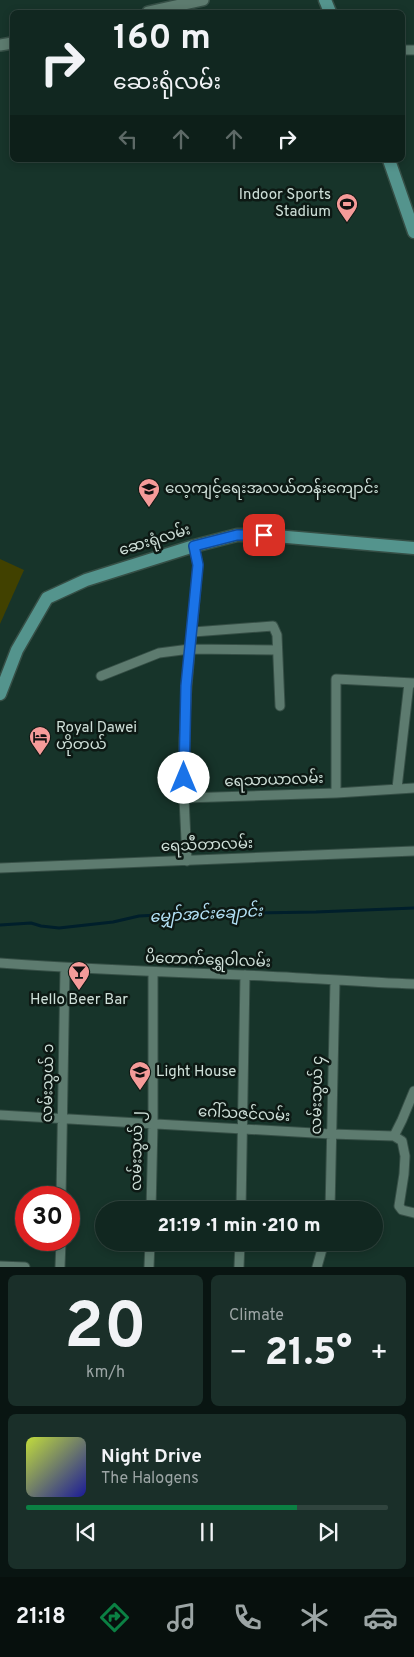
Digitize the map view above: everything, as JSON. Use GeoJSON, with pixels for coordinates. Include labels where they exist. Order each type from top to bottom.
{"type":"FeatureCollection","features":[{"type":"Feature","properties":{"kind":"main road"},"geometry":{"type":"LineString","coordinates":[[390,162],[414,232]]}},
{"type":"Feature","properties":{"kind":"main road","name":"ဆေးရုံလမ်း"},"geometry":{"type":"LineString","coordinates":[[0,694],[17,650],[47,598],[86,580],[194,546],[237,535],[264,535],[414,548]]}},
{"type":"Feature","properties":{"kind":"street"},"geometry":{"type":"LineString","coordinates":[[157,10],[203,0]]}},
{"type":"Feature","properties":{"kind":"street"},"geometry":{"type":"LineString","coordinates":[[187,861],[184,738],[186,686],[193,632],[198,565],[194,546]]}},
{"type":"Feature","properties":{"kind":"street"},"geometry":{"type":"LineString","coordinates":[[193,632],[273,626],[277,635],[280,706]]}},
{"type":"Feature","properties":{"kind":"street"},"geometry":{"type":"LineString","coordinates":[[101,676],[159,653],[190,649],[278,650]]}},
{"type":"Feature","properties":{"kind":"street","name":"ရေသာယာလမ်း"},"geometry":{"type":"LineString","coordinates":[[336,793],[336,679],[411,683],[396,788]]}},
{"type":"Feature","properties":{"kind":"street","name":"ရေသာယာလမ်း"},"geometry":{"type":"LineString","coordinates":[[184,798],[336,793],[414,788]]}},
{"type":"Feature","properties":{"kind":"street","name":"ရေသီတာလမ်း"},"geometry":{"type":"LineString","coordinates":[[0,868],[414,851]]}},
{"type":"Feature","properties":{"kind":"street","name":"ပိတောက်ရွှေဝါလမ်း"},"geometry":{"type":"LineString","coordinates":[[0,963],[65,968],[414,984]]}},
{"type":"Feature","properties":{"kind":"street","name":"လမ်းသွယ် ၁"},"geometry":{"type":"LineString","coordinates":[[61,1186],[65,968]]}},
{"type":"Feature","properties":{"kind":"street","name":"လမ်းသွယ် ၂"},"geometry":{"type":"LineString","coordinates":[[151,1201],[153,972]]}},
{"type":"Feature","properties":{"kind":"street"},"geometry":{"type":"LineString","coordinates":[[241,1201],[245,975]]}},
{"type":"Feature","properties":{"kind":"street","name":"လမ်းသွယ် ၄"},"geometry":{"type":"LineString","coordinates":[[330,1201],[335,981]]}},
{"type":"Feature","properties":{"kind":"street"},"geometry":{"type":"LineString","coordinates":[[414,1091],[394,1136],[402,1141],[404,1156],[404,1174],[399,1206],[402,1210],[414,1213]]}},
{"type":"Feature","properties":{"kind":"street","name":"ဂေါ်သဇင်လမ်း"},"geometry":{"type":"LineString","coordinates":[[0,1114],[331,1134],[394,1136]]}},
{"type":"Feature","properties":{"kind":"street"},"geometry":{"type":"LineString","coordinates":[[60,1267],[61,1251]]}},
{"type":"Feature","properties":{"kind":"street"},"geometry":{"type":"LineString","coordinates":[[150,1251],[150,1267]]}},
{"type":"Feature","properties":{"kind":"street"},"geometry":{"type":"LineString","coordinates":[[240,1251],[240,1267]]}},
{"type":"Feature","properties":{"kind":"street"},"geometry":{"type":"LineString","coordinates":[[317,1267],[321,1251]]}},
{"type":"Feature","properties":{"kind":"street"},"geometry":{"type":"LineString","coordinates":[[0,1266],[24,1267]]}},
{"type":"Feature","properties":{"kind":"shaded area"},"geometry":{"type":"Polygon","coordinates":[[[0,559],[24,570],[0,624],[0,559]]]}},
{"type":"Feature","properties":{"kind":"waterway","name":"မျှော်အင်းချောင်း"},"geometry":{"type":"LineString","coordinates":[[0,925],[31,923],[59,928],[113,922],[139,916],[414,908]]}},
{"type":"Feature","properties":{"kind":"place","name":"Indoor Sports Stadium"},"geometry":{"type":"Point","coordinates":[347,223]}},
{"type":"Feature","properties":{"kind":"place","name":"လေ့ကျင့်ရေးအလယ်တန်းကျောင်း"},"geometry":{"type":"Point","coordinates":[149,508]}},
{"type":"Feature","properties":{"kind":"place","name":"Royal Dawei ဟိုတယ်"},"geometry":{"type":"Point","coordinates":[40,756]}},
{"type":"Feature","properties":{"kind":"place","name":"Hello Beer Bar"},"geometry":{"type":"Point","coordinates":[79,991]}},
{"type":"Feature","properties":{"kind":"place","name":"Light House"},"geometry":{"type":"Point","coordinates":[140,1091]}},
{"type":"Feature","properties":{"kind":"route"},"geometry":{"type":"LineString","coordinates":[[184,778],[186,686],[193,632],[198,565],[194,546],[237,535],[264,535]]}}]}
